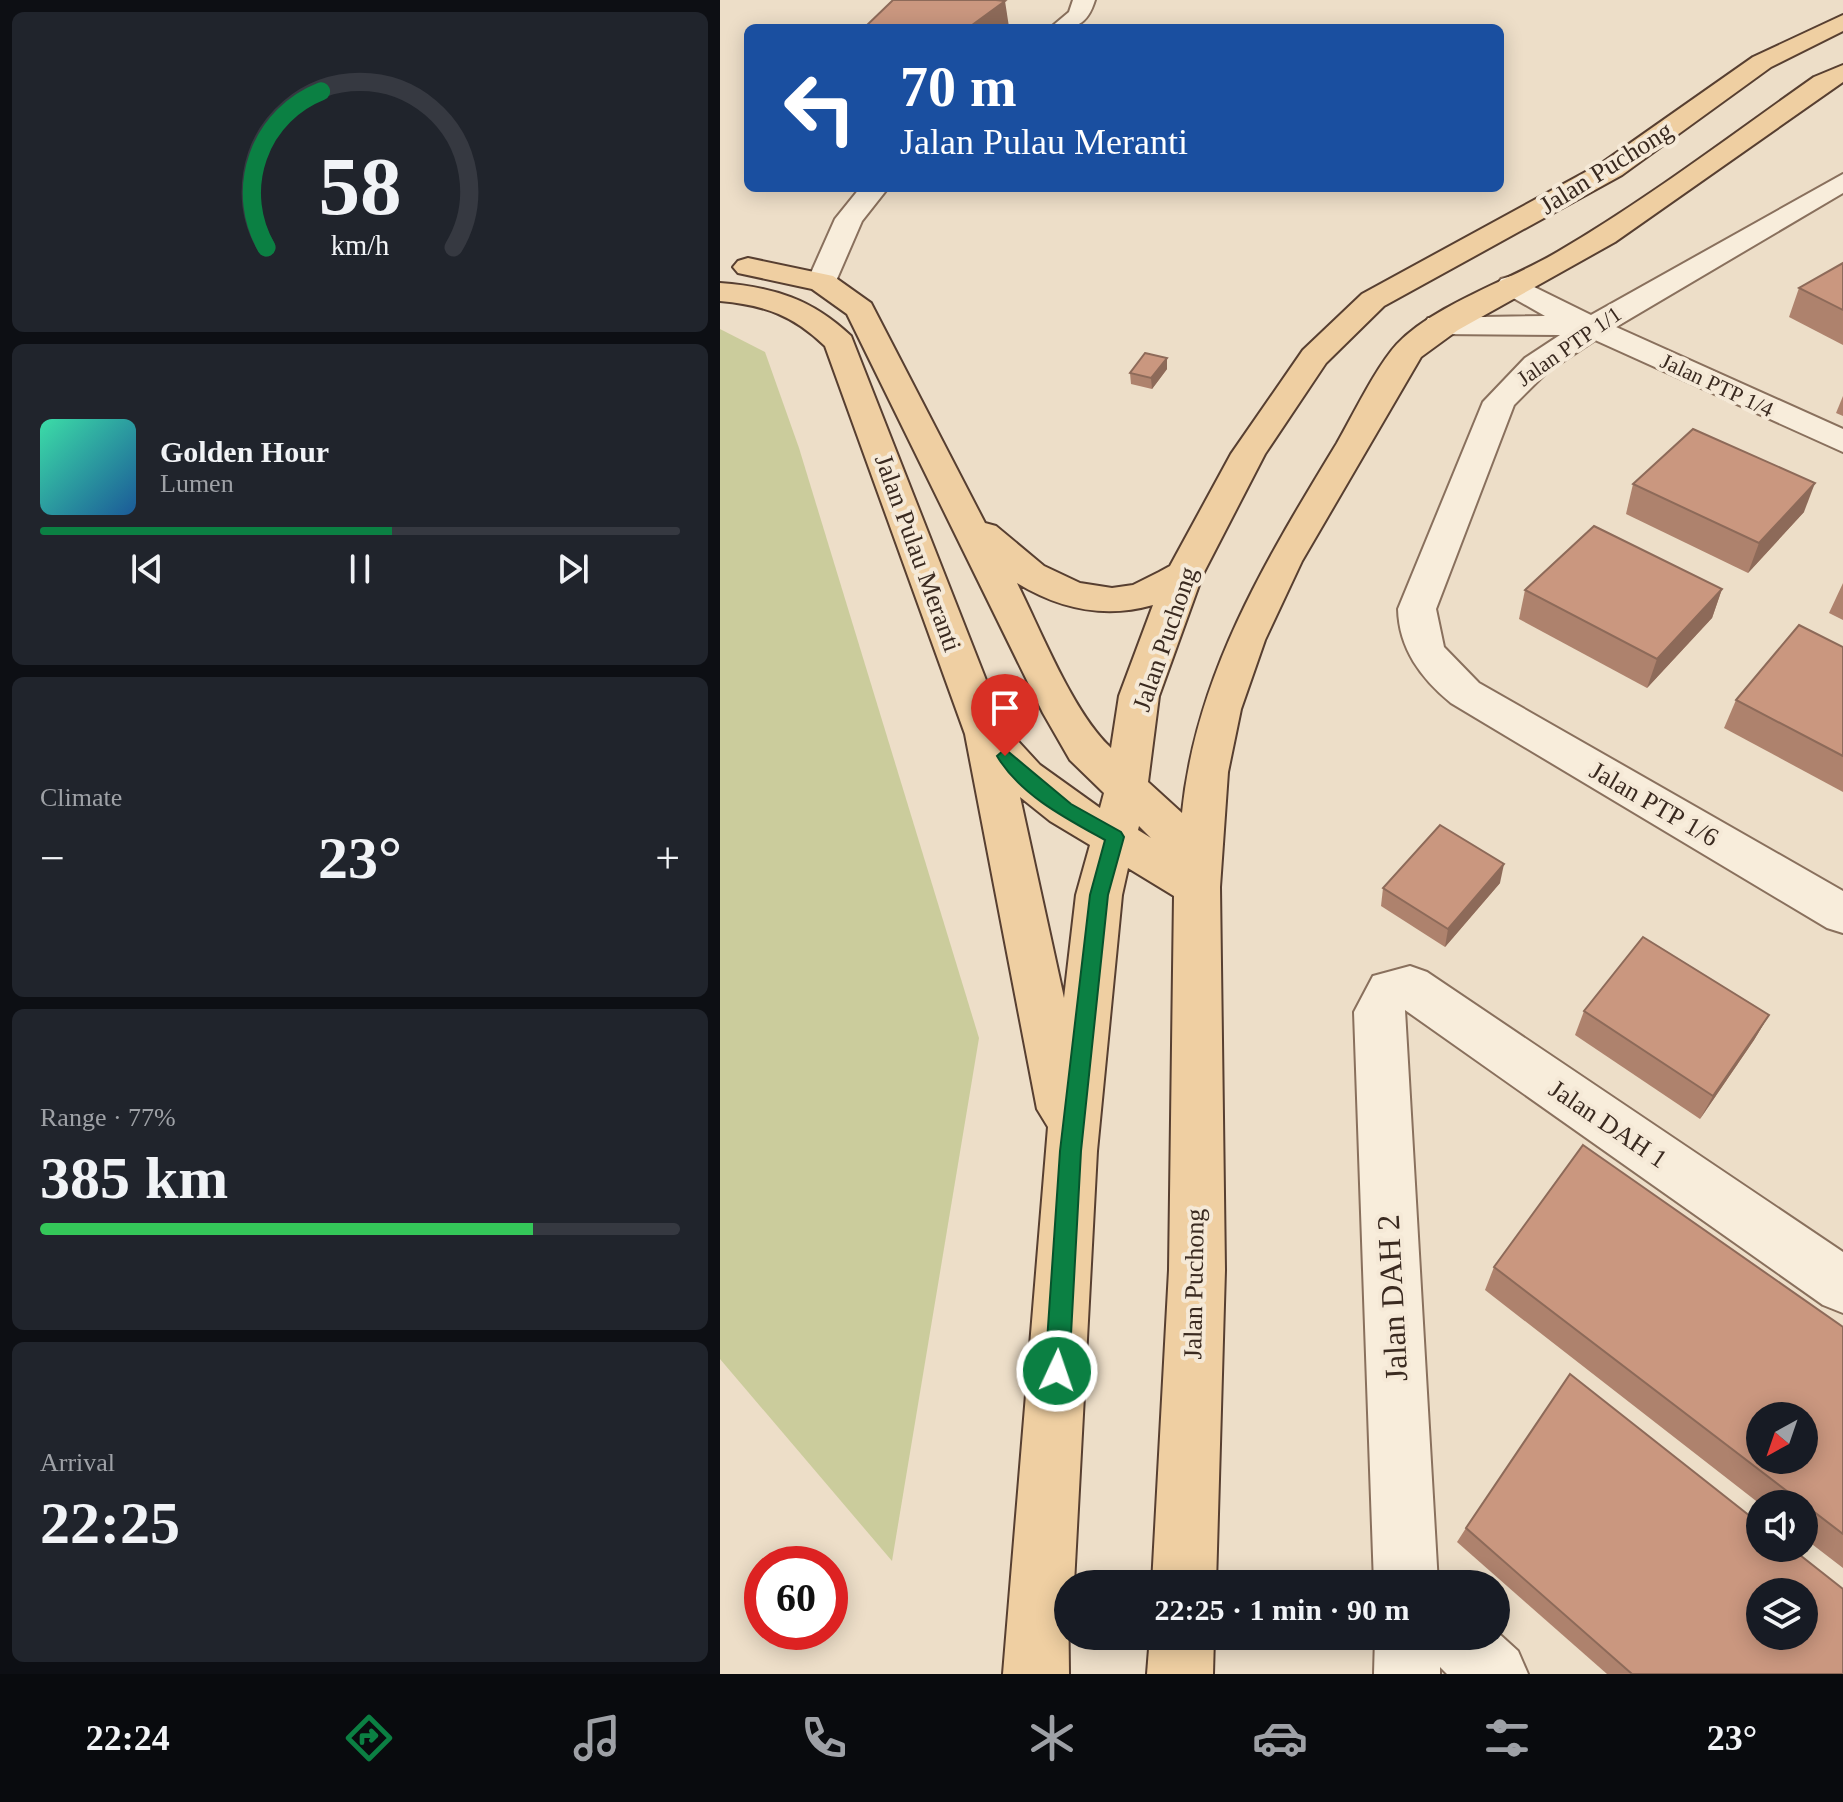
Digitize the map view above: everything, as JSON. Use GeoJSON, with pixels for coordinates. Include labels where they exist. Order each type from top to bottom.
{"type":"FeatureCollection","features":[{"type":"Feature","properties":{"kind":"main road","name":"Jalan Puchong"},"geometry":{"type":"LineString","coordinates":[[1036,1674],[1071,1151],[1099,895],[1121,814],[1139,696],[1184,574],[1248,454],[1314,357],[1373,300],[1612,169],[1762,62],[1843,22]]}},
{"type":"Feature","properties":{"kind":"main road","name":"Jalan Puchong"},"geometry":{"type":"LineString","coordinates":[[1185,1570],[1197,1270],[1194,1008],[1200,873],[1207,772],[1221,709],[1246,640],[1284,561],[1408,351],[1439,325],[1568,259],[1629,220],[1823,82],[1843,72]]}},
{"type":"Feature","properties":{"kind":"main road"},"geometry":{"type":"LineString","coordinates":[[1491,236],[1484,255],[1488,267],[1512,285]]}},
{"type":"Feature","properties":{"kind":"main road","name":"Jalan Pulau Meranti"},"geometry":{"type":"LineString","coordinates":[[720,268],[751,266],[822,282],[860,309],[1063,713],[1121,814],[1200,873]]}},
{"type":"Feature","properties":{"kind":"main road","name":"Jalan Pulau Meranti"},"geometry":{"type":"LineString","coordinates":[[720,292],[758,294],[810,313],[840,343],[986,734],[1025,777],[1065,809],[1121,814]]}},
{"type":"Feature","properties":{"kind":"main road"},"geometry":{"type":"LineString","coordinates":[[956,502],[1000,553],[1025,574],[1060,590],[1092,598],[1131,599],[1161,589],[1184,574]]}},
{"type":"Feature","properties":{"kind":"main road"},"geometry":{"type":"LineString","coordinates":[[986,734],[1071,1151]]}},
{"type":"Feature","properties":{"kind":"main road"},"geometry":{"type":"LineString","coordinates":[[1180,1674],[1181,1650]]}},
{"type":"Feature","properties":{"kind":"street"},"geometry":{"type":"LineString","coordinates":[[1067,24],[1079,15],[1084,0]]}},
{"type":"Feature","properties":{"kind":"street","name":"Jalan PTP 1/1"},"geometry":{"type":"LineString","coordinates":[[1465,693],[1435,668],[1416,632],[1417,609],[1499,402],[1536,365],[1592,328],[1843,182]]}},
{"type":"Feature","properties":{"kind":"street"},"geometry":{"type":"LineString","coordinates":[[822,282],[849,219],[871,192]]}},
{"type":"Feature","properties":{"kind":"street","name":"Jalan PTP 1/4"},"geometry":{"type":"LineString","coordinates":[[1512,285],[1592,328],[1843,442]]}},
{"type":"Feature","properties":{"kind":"street"},"geometry":{"type":"LineString","coordinates":[[1439,325],[1530,324],[1592,328]]}},
{"type":"Feature","properties":{"kind":"street","name":"Jalan PTP 1/6"},"geometry":{"type":"LineString","coordinates":[[1465,693],[1843,914]]}},
{"type":"Feature","properties":{"kind":"street","name":"Jalan DAH 1"},"geometry":{"type":"LineString","coordinates":[[1378,1012],[1390,991],[1410,987],[1843,1285]]}},
{"type":"Feature","properties":{"kind":"street","name":"Jalan DAH 2"},"geometry":{"type":"LineString","coordinates":[[1378,1012],[1405,1570]]}},
{"type":"Feature","properties":{"kind":"street"},"geometry":{"type":"LineString","coordinates":[[1407,1650],[1407,1674]]}},
{"type":"Feature","properties":{"kind":"street"},"geometry":{"type":"LineString","coordinates":[[1469,1650],[1495,1674]]}},
{"type":"Feature","properties":{"kind":"green space"},"geometry":{"type":"Polygon","coordinates":[[[720,329],[765,352],[799,448],[979,1038],[892,1561],[720,1359],[720,329]]]}},
{"type":"Feature","properties":{"kind":"building"},"geometry":{"type":"Polygon","coordinates":[[[893,0],[1005,1],[973,24],[868,24],[893,0]]]}},
{"type":"Feature","properties":{"kind":"building"},"geometry":{"type":"Polygon","coordinates":[[[1843,263],[1843,310],[1799,288],[1843,263]]]}},
{"type":"Feature","properties":{"kind":"building"},"geometry":{"type":"Polygon","coordinates":[[[1145,353],[1167,358],[1151,378],[1130,373],[1145,353]]]}},
{"type":"Feature","properties":{"kind":"building"},"geometry":{"type":"Polygon","coordinates":[[[1693,429],[1815,483],[1759,543],[1633,484],[1693,429]]]}},
{"type":"Feature","properties":{"kind":"building"},"geometry":{"type":"Polygon","coordinates":[[[1594,526],[1722,589],[1657,659],[1525,590],[1594,526]]]}},
{"type":"Feature","properties":{"kind":"building"},"geometry":{"type":"Polygon","coordinates":[[[1799,625],[1843,647],[1843,756],[1736,700],[1799,625]]]}},
{"type":"Feature","properties":{"kind":"building"},"geometry":{"type":"Polygon","coordinates":[[[1440,825],[1504,864],[1448,929],[1383,888],[1440,825]]]}},
{"type":"Feature","properties":{"kind":"building"},"geometry":{"type":"Polygon","coordinates":[[[1643,937],[1769,1015],[1713,1096],[1584,1011],[1643,937]]]}},
{"type":"Feature","properties":{"kind":"building"},"geometry":{"type":"Polygon","coordinates":[[[1583,1145],[1843,1327],[1843,1534],[1818,1515],[1818,1490],[1785,1490],[1765,1474],[1818,1474],[1818,1402],[1746,1402],[1746,1460],[1494,1267],[1583,1145]]]}},
{"type":"Feature","properties":{"kind":"building"},"geometry":{"type":"Polygon","coordinates":[[[1570,1374],[1746,1513],[1746,1562],[1809,1562],[1843,1589],[1843,1674],[1632,1674],[1466,1528],[1570,1374]]]}},
{"type":"Feature","properties":{"kind":"route"},"geometry":{"type":"LineString","coordinates":[[1005,756],[1025,777],[1065,809],[1115,837],[1099,895],[1071,1151],[1057,1371]]}}]}
